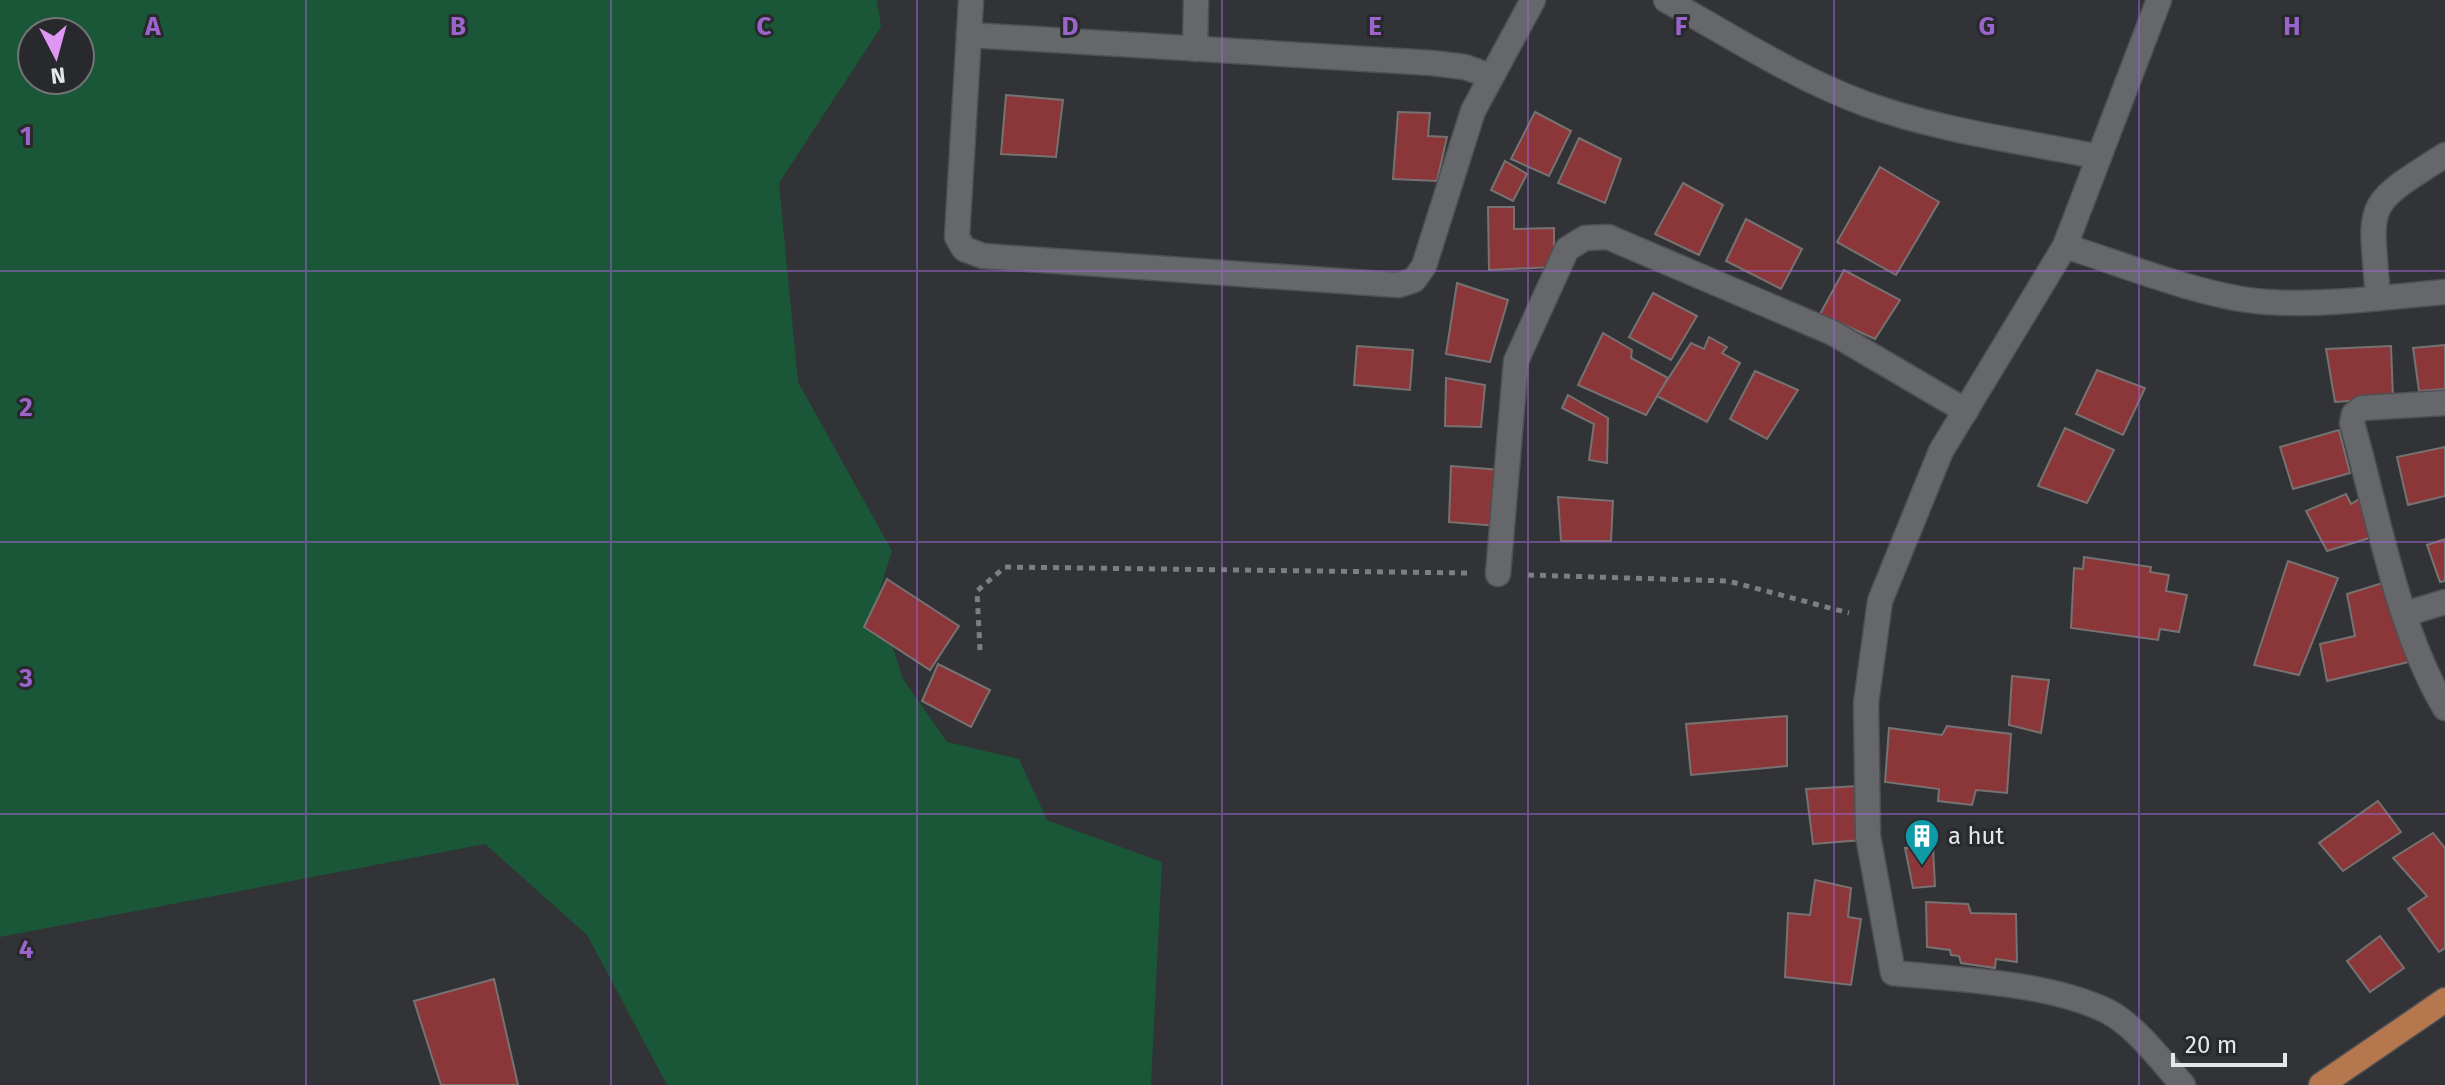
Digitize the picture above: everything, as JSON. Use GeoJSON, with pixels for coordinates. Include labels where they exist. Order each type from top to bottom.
{"type":"FeatureCollection","features":[{"type":"Feature","properties":{"kind":"main road"},"geometry":{"type":"LineString","coordinates":[[2321,1085],[2445,1000]]}},
{"type":"Feature","properties":{"kind":"street"},"geometry":{"type":"LineString","coordinates":[[971,0],[957,237],[964,249],[983,256],[1398,285],[1414,280],[1424,266],[1473,111],[1533,0]]}},
{"type":"Feature","properties":{"kind":"street"},"geometry":{"type":"LineString","coordinates":[[1195,49],[1196,0]]}},
{"type":"Feature","properties":{"kind":"street"},"geometry":{"type":"LineString","coordinates":[[1666,0],[1864,104],[1901,116],[2099,157]]}},
{"type":"Feature","properties":{"kind":"street"},"geometry":{"type":"LineString","coordinates":[[2159,0],[2065,246],[1941,451],[1880,601],[1866,703],[1868,836],[1893,973],[2027,987],[2108,1012],[2148,1046],[2183,1085]]}},
{"type":"Feature","properties":{"kind":"street"},"geometry":{"type":"LineString","coordinates":[[969,35],[1432,63],[1465,67],[1490,76]]}},
{"type":"Feature","properties":{"kind":"street"},"geometry":{"type":"LineString","coordinates":[[2378,298],[2373,218],[2378,203],[2387,192],[2445,155]]}},
{"type":"Feature","properties":{"kind":"street"},"geometry":{"type":"LineString","coordinates":[[1498,574],[1516,361],[1567,249],[1585,238],[1608,237],[1833,333],[1966,411]]}},
{"type":"Feature","properties":{"kind":"street"},"geometry":{"type":"LineString","coordinates":[[2065,246],[2223,295],[2265,302],[2445,292]]}},
{"type":"Feature","properties":{"kind":"street"},"geometry":{"type":"LineString","coordinates":[[2445,403],[2362,408],[2354,414],[2352,423],[2405,614],[2424,672],[2445,708]]}},
{"type":"Feature","properties":{"kind":"street"},"geometry":{"type":"LineString","coordinates":[[2405,614],[2445,602]]}},
{"type":"Feature","properties":{"kind":"path"},"geometry":{"type":"LineString","coordinates":[[980,650],[977,591],[1005,567],[1498,574],[1728,581],[1878,620]]}},
{"type":"Feature","properties":{"kind":"green space"},"geometry":{"type":"Polygon","coordinates":[[[0,0],[877,0],[881,27],[779,183],[798,382],[892,551],[877,599],[903,679],[947,742],[1019,759],[1047,820],[1162,862],[1151,1085],[667,1085],[587,935],[485,844],[0,937],[0,0]]]}},
{"type":"Feature","properties":{"kind":"building"},"geometry":{"type":"Polygon","coordinates":[[[1006,95],[1063,100],[1056,157],[1001,154],[1006,95]]]}},
{"type":"Feature","properties":{"kind":"building"},"geometry":{"type":"Polygon","coordinates":[[[1398,112],[1430,113],[1428,136],[1447,137],[1437,181],[1393,179],[1398,112]]]}},
{"type":"Feature","properties":{"kind":"building"},"geometry":{"type":"Polygon","coordinates":[[[1535,112],[1571,131],[1549,176],[1511,159],[1535,112]]]}},
{"type":"Feature","properties":{"kind":"building"},"geometry":{"type":"Polygon","coordinates":[[[1579,138],[1621,159],[1605,203],[1558,183],[1579,138]]]}},
{"type":"Feature","properties":{"kind":"building"},"geometry":{"type":"Polygon","coordinates":[[[1505,161],[1527,174],[1513,201],[1491,190],[1505,161]]]}},
{"type":"Feature","properties":{"kind":"building"},"geometry":{"type":"Polygon","coordinates":[[[1880,167],[1939,202],[1896,275],[1837,242],[1880,167]]]}},
{"type":"Feature","properties":{"kind":"building"},"geometry":{"type":"Polygon","coordinates":[[[1683,183],[1723,205],[1699,255],[1655,234],[1683,183]]]}},
{"type":"Feature","properties":{"kind":"building"},"geometry":{"type":"Polygon","coordinates":[[[1488,207],[1514,207],[1514,229],[1554,228],[1554,267],[1489,270],[1488,207]]]}},
{"type":"Feature","properties":{"kind":"building"},"geometry":{"type":"Polygon","coordinates":[[[1746,219],[1802,249],[1781,289],[1726,261],[1746,219]]]}},
{"type":"Feature","properties":{"kind":"building"},"geometry":{"type":"Polygon","coordinates":[[[1844,270],[1900,300],[1875,339],[1820,314],[1844,270]]]}},
{"type":"Feature","properties":{"kind":"building"},"geometry":{"type":"Polygon","coordinates":[[[1457,283],[1508,300],[1490,362],[1446,354],[1457,283]]]}},
{"type":"Feature","properties":{"kind":"building"},"geometry":{"type":"Polygon","coordinates":[[[1653,293],[1697,316],[1671,360],[1629,337],[1653,293]]]}},
{"type":"Feature","properties":{"kind":"building"},"geometry":{"type":"Polygon","coordinates":[[[1603,333],[1632,350],[1631,358],[1668,378],[1646,415],[1578,385],[1603,333]]]}},
{"type":"Feature","properties":{"kind":"building"},"geometry":{"type":"Polygon","coordinates":[[[1709,337],[1727,347],[1722,353],[1740,363],[1707,422],[1657,396],[1691,343],[1704,349],[1709,337]]]}},
{"type":"Feature","properties":{"kind":"building"},"geometry":{"type":"Polygon","coordinates":[[[2445,345],[2445,389],[2419,391],[2413,348],[2445,345]]]}},
{"type":"Feature","properties":{"kind":"building"},"geometry":{"type":"Polygon","coordinates":[[[1357,346],[1413,350],[1410,390],[1354,385],[1357,346]]]}},
{"type":"Feature","properties":{"kind":"building"},"geometry":{"type":"Polygon","coordinates":[[[2391,346],[2393,398],[2335,402],[2326,349],[2391,346]]]}},
{"type":"Feature","properties":{"kind":"building"},"geometry":{"type":"Polygon","coordinates":[[[2097,370],[2145,388],[2123,435],[2076,414],[2097,370]]]}},
{"type":"Feature","properties":{"kind":"building"},"geometry":{"type":"Polygon","coordinates":[[[1755,371],[1798,390],[1767,439],[1730,419],[1755,371]]]}},
{"type":"Feature","properties":{"kind":"building"},"geometry":{"type":"Polygon","coordinates":[[[1446,378],[1485,385],[1481,427],[1445,426],[1446,378]]]}},
{"type":"Feature","properties":{"kind":"building"},"geometry":{"type":"Polygon","coordinates":[[[1568,395],[1608,418],[1607,463],[1589,460],[1594,424],[1562,408],[1568,395]]]}},
{"type":"Feature","properties":{"kind":"building"},"geometry":{"type":"Polygon","coordinates":[[[2065,428],[2114,450],[2087,503],[2038,486],[2065,428]]]}},
{"type":"Feature","properties":{"kind":"building"},"geometry":{"type":"Polygon","coordinates":[[[2339,430],[2350,473],[2293,489],[2280,447],[2339,430]]]}},
{"type":"Feature","properties":{"kind":"building"},"geometry":{"type":"Polygon","coordinates":[[[2445,447],[2445,496],[2408,505],[2397,457],[2445,447]]]}},
{"type":"Feature","properties":{"kind":"building"},"geometry":{"type":"Polygon","coordinates":[[[1451,466],[1501,470],[1498,526],[1449,522],[1451,466]]]}},
{"type":"Feature","properties":{"kind":"building"},"geometry":{"type":"Polygon","coordinates":[[[2346,494],[2351,504],[2361,498],[2376,536],[2327,551],[2306,511],[2346,494]]]}},
{"type":"Feature","properties":{"kind":"building"},"geometry":{"type":"Polygon","coordinates":[[[1558,497],[1613,501],[1611,541],[1561,541],[1558,497]]]}},
{"type":"Feature","properties":{"kind":"building"},"geometry":{"type":"Polygon","coordinates":[[[2445,539],[2445,581],[2440,582],[2427,545],[2445,539]]]}},
{"type":"Feature","properties":{"kind":"building"},"geometry":{"type":"Polygon","coordinates":[[[2084,557],[2151,567],[2150,572],[2169,575],[2166,591],[2187,595],[2179,632],[2160,629],[2158,640],[2071,628],[2074,568],[2083,569],[2084,557]]]}},
{"type":"Feature","properties":{"kind":"building"},"geometry":{"type":"Polygon","coordinates":[[[2288,561],[2338,578],[2299,675],[2254,665],[2288,561]]]}},
{"type":"Feature","properties":{"kind":"building"},"geometry":{"type":"Polygon","coordinates":[[[887,579],[959,626],[930,670],[864,627],[887,579]]]}},
{"type":"Feature","properties":{"kind":"building"},"geometry":{"type":"Polygon","coordinates":[[[2389,581],[2413,661],[2327,681],[2320,644],[2355,636],[2347,594],[2389,581]]]}},
{"type":"Feature","properties":{"kind":"building"},"geometry":{"type":"Polygon","coordinates":[[[938,664],[990,690],[971,727],[922,701],[938,664]]]}},
{"type":"Feature","properties":{"kind":"building"},"geometry":{"type":"Polygon","coordinates":[[[2012,676],[2049,680],[2041,733],[2009,725],[2012,676]]]}},
{"type":"Feature","properties":{"kind":"building"},"geometry":{"type":"Polygon","coordinates":[[[1787,716],[1787,766],[1691,775],[1686,724],[1787,716]]]}},
{"type":"Feature","properties":{"kind":"building"},"geometry":{"type":"Polygon","coordinates":[[[1947,726],[2011,734],[2007,793],[1976,790],[1972,805],[1938,801],[1939,789],[1885,782],[1889,728],[1942,735],[1947,726]]]}},
{"type":"Feature","properties":{"kind":"building"},"geometry":{"type":"Polygon","coordinates":[[[1858,786],[1862,840],[1813,844],[1806,789],[1858,786]]]}},
{"type":"Feature","properties":{"kind":"building"},"geometry":{"type":"Polygon","coordinates":[[[2378,801],[2401,832],[2343,871],[2319,843],[2378,801]]]}},
{"type":"Feature","properties":{"kind":"building"},"geometry":{"type":"Polygon","coordinates":[[[2433,833],[2445,848],[2445,948],[2439,952],[2408,909],[2427,896],[2393,858],[2433,833]]]}},
{"type":"Feature","properties":{"kind":"building","name":"a hut"},"geometry":{"type":"Polygon","coordinates":[[[1933,847],[1935,886],[1913,888],[1905,848],[1933,847]]]}},
{"type":"Feature","properties":{"kind":"building"},"geometry":{"type":"Polygon","coordinates":[[[1815,880],[1851,888],[1848,917],[1861,919],[1851,985],[1785,977],[1788,913],[1810,915],[1815,880]]]}},
{"type":"Feature","properties":{"kind":"building"},"geometry":{"type":"Polygon","coordinates":[[[1926,902],[1968,904],[1971,913],[2016,914],[2017,962],[1996,959],[1995,968],[1961,963],[1959,956],[1951,955],[1950,950],[1927,947],[1926,902]]]}},
{"type":"Feature","properties":{"kind":"building"},"geometry":{"type":"Polygon","coordinates":[[[2380,936],[2404,968],[2370,992],[2347,961],[2380,936]]]}},
{"type":"Feature","properties":{"kind":"building"},"geometry":{"type":"Polygon","coordinates":[[[494,979],[518,1085],[441,1085],[414,1001],[494,979]]]}},
{"type":"Feature","properties":{"kind":"place","name":"a hut"},"geometry":{"type":"Point","coordinates":[1922,867]}}]}
